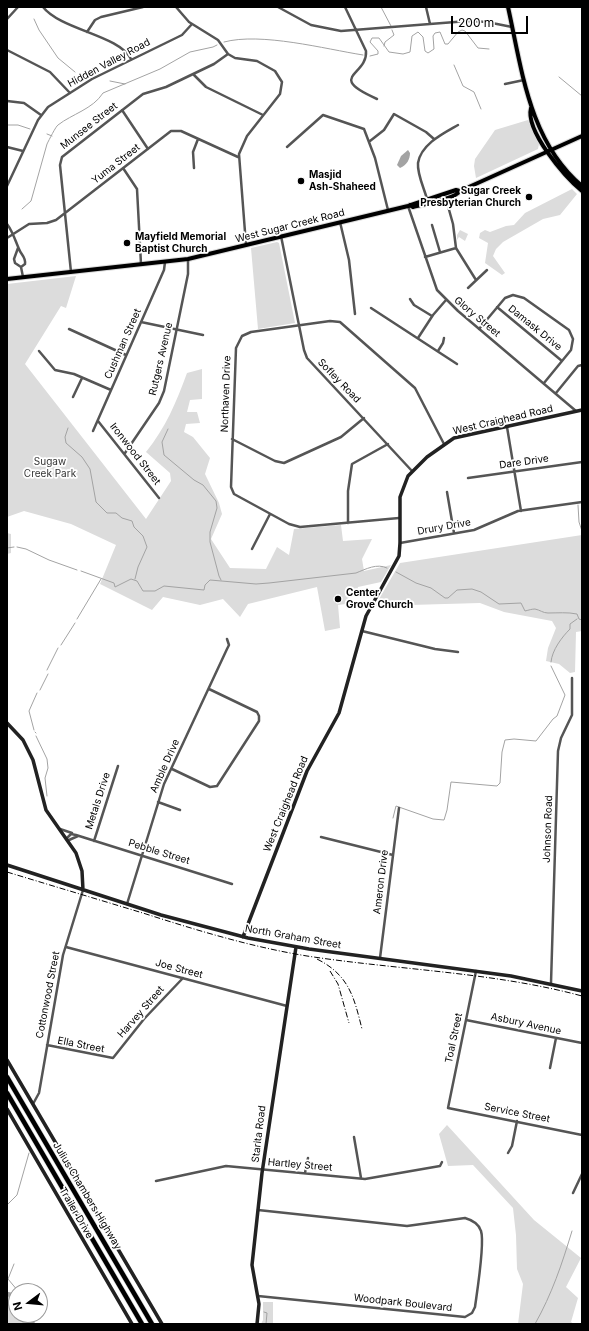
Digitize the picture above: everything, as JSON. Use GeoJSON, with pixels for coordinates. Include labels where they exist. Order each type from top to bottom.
{"type":"FeatureCollection","features":[{"type":"Feature","properties":{"kind":"highway","name":"Julius Chambers Highway"},"geometry":{"type":"LineString","coordinates":[[7,1077],[152,1324]]}},
{"type":"Feature","properties":{"kind":"highway","name":"Julius Chambers Highway"},"geometry":{"type":"LineString","coordinates":[[7,1093],[142,1324]]}},
{"type":"Feature","properties":{"kind":"main road"},"geometry":{"type":"LineString","coordinates":[[508,7],[531,108],[550,151],[562,172],[582,192]]}},
{"type":"Feature","properties":{"kind":"main road","name":"West Sugar Creek Road"},"geometry":{"type":"LineString","coordinates":[[409,205],[413,207],[458,194],[460,191],[582,136]]}},
{"type":"Feature","properties":{"kind":"main road"},"geometry":{"type":"LineString","coordinates":[[550,151],[567,172],[582,186]]}},
{"type":"Feature","properties":{"kind":"main road","name":"West Sugar Creek Road"},"geometry":{"type":"LineString","coordinates":[[7,279],[188,259],[409,205],[456,190],[460,191]]}},
{"type":"Feature","properties":{"kind":"street"},"geometry":{"type":"LineString","coordinates":[[7,19],[18,7]]}},
{"type":"Feature","properties":{"kind":"street"},"geometry":{"type":"LineString","coordinates":[[43,7],[53,16],[122,48],[131,59]]}},
{"type":"Feature","properties":{"kind":"street"},"geometry":{"type":"LineString","coordinates":[[87,32],[95,20],[101,17],[143,7]]}},
{"type":"Feature","properties":{"kind":"street"},"geometry":{"type":"LineString","coordinates":[[176,7],[192,24],[218,40],[228,54],[235,58],[264,64],[275,70],[279,75],[282,84],[281,90],[245,139],[238,157],[246,245]]}},
{"type":"Feature","properties":{"kind":"street"},"geometry":{"type":"LineString","coordinates":[[278,7],[319,27],[341,31],[476,21],[512,27]]}},
{"type":"Feature","properties":{"kind":"street"},"geometry":{"type":"LineString","coordinates":[[345,7],[366,48],[366,56],[352,79],[357,90],[377,99]]}},
{"type":"Feature","properties":{"kind":"street"},"geometry":{"type":"LineString","coordinates":[[426,7],[430,24]]}},
{"type":"Feature","properties":{"kind":"street","name":"Hidden Valley Road"},"geometry":{"type":"LineString","coordinates":[[7,186],[41,115],[48,107],[131,59],[177,37],[192,24]]}},
{"type":"Feature","properties":{"kind":"street"},"geometry":{"type":"LineString","coordinates":[[7,50],[50,72],[58,78],[70,93]]}},
{"type":"Feature","properties":{"kind":"street","name":"Munsee Street"},"geometry":{"type":"LineString","coordinates":[[71,272],[60,165],[61,159],[146,92],[166,87],[214,64],[228,54]]}},
{"type":"Feature","properties":{"kind":"street"},"geometry":{"type":"LineString","coordinates":[[194,74],[206,87],[263,115]]}},
{"type":"Feature","properties":{"kind":"street"},"geometry":{"type":"LineString","coordinates":[[505,84],[524,80]]}},
{"type":"Feature","properties":{"kind":"street"},"geometry":{"type":"LineString","coordinates":[[7,101],[24,103],[41,115]]}},
{"type":"Feature","properties":{"kind":"street"},"geometry":{"type":"LineString","coordinates":[[122,110],[148,149]]}},
{"type":"Feature","properties":{"kind":"street"},"geometry":{"type":"LineString","coordinates":[[370,142],[384,130],[394,114],[426,132],[434,139]]}},
{"type":"Feature","properties":{"kind":"street"},"geometry":{"type":"LineString","coordinates":[[287,147],[324,115],[364,129],[370,142],[388,210]]}},
{"type":"Feature","properties":{"kind":"street"},"geometry":{"type":"LineString","coordinates":[[427,199],[418,163],[423,153],[434,139],[458,125]]}},
{"type":"Feature","properties":{"kind":"street","name":"Yuma Street"},"geometry":{"type":"LineString","coordinates":[[7,238],[30,224],[51,222],[65,214],[173,131],[181,131],[238,157]]}},
{"type":"Feature","properties":{"kind":"street"},"geometry":{"type":"LineString","coordinates":[[194,168],[193,152],[198,139]]}},
{"type":"Feature","properties":{"kind":"street"},"geometry":{"type":"LineString","coordinates":[[7,147],[24,151]]}},
{"type":"Feature","properties":{"kind":"street"},"geometry":{"type":"LineString","coordinates":[[123,168],[137,189],[141,265]]}},
{"type":"Feature","properties":{"kind":"street"},"geometry":{"type":"LineString","coordinates":[[446,198],[454,227],[456,248],[476,280]]}},
{"type":"Feature","properties":{"kind":"street","name":"Glory Street"},"geometry":{"type":"LineString","coordinates":[[409,205],[434,286],[446,300],[556,392],[576,412]]}},
{"type":"Feature","properties":{"kind":"street"},"geometry":{"type":"LineString","coordinates":[[340,222],[349,260],[355,314]]}},
{"type":"Feature","properties":{"kind":"street"},"geometry":{"type":"LineString","coordinates":[[7,224],[14,234],[18,248],[26,261],[21,267]]}},
{"type":"Feature","properties":{"kind":"street"},"geometry":{"type":"LineString","coordinates":[[432,225],[440,252]]}},
{"type":"Feature","properties":{"kind":"street","name":"Sofley Road"},"geometry":{"type":"LineString","coordinates":[[281,236],[308,358],[412,471]]}},
{"type":"Feature","properties":{"kind":"street"},"geometry":{"type":"LineString","coordinates":[[18,248],[14,260],[15,263],[21,267],[23,277]]}},
{"type":"Feature","properties":{"kind":"street"},"geometry":{"type":"LineString","coordinates":[[424,257],[456,248]]}},
{"type":"Feature","properties":{"kind":"street","name":"Rutgers Avenue"},"geometry":{"type":"LineString","coordinates":[[125,453],[162,396],[188,274],[188,259]]}},
{"type":"Feature","properties":{"kind":"street","name":"Cushman Street"},"geometry":{"type":"LineString","coordinates":[[93,431],[141,322],[165,262]]}},
{"type":"Feature","properties":{"kind":"street"},"geometry":{"type":"LineString","coordinates":[[468,288],[487,270]]}},
{"type":"Feature","properties":{"kind":"street"},"geometry":{"type":"LineString","coordinates":[[479,329],[497,307],[509,296],[518,296],[524,298],[569,330],[572,334],[573,344],[571,350],[544,383]]}},
{"type":"Feature","properties":{"kind":"street"},"geometry":{"type":"LineString","coordinates":[[410,299],[414,305],[432,316]]}},
{"type":"Feature","properties":{"kind":"street"},"geometry":{"type":"LineString","coordinates":[[418,338],[432,316],[446,300]]}},
{"type":"Feature","properties":{"kind":"street","name":"Damask Drive"},"geometry":{"type":"LineString","coordinates":[[497,307],[562,360]]}},
{"type":"Feature","properties":{"kind":"street"},"geometry":{"type":"LineString","coordinates":[[371,308],[457,364]]}},
{"type":"Feature","properties":{"kind":"street","name":"Northaven Drive"},"geometry":{"type":"LineString","coordinates":[[399,518],[300,527],[291,525],[232,492],[235,357],[238,342],[242,336],[248,333],[336,321],[342,324],[415,388],[444,444]]}},
{"type":"Feature","properties":{"kind":"street"},"geometry":{"type":"LineString","coordinates":[[141,322],[203,335]]}},
{"type":"Feature","properties":{"kind":"street"},"geometry":{"type":"LineString","coordinates":[[68,329],[126,354]]}},
{"type":"Feature","properties":{"kind":"street"},"geometry":{"type":"LineString","coordinates":[[438,351],[444,338]]}},
{"type":"Feature","properties":{"kind":"street"},"geometry":{"type":"LineString","coordinates":[[39,351],[55,370],[70,373],[111,390]]}},
{"type":"Feature","properties":{"kind":"street"},"geometry":{"type":"LineString","coordinates":[[556,392],[578,366],[582,365]]}},
{"type":"Feature","properties":{"kind":"street"},"geometry":{"type":"LineString","coordinates":[[74,397],[82,378]]}},
{"type":"Feature","properties":{"kind":"street","name":"West Craighead Road"},"geometry":{"type":"LineString","coordinates":[[242,937],[306,773],[339,713],[361,631],[370,608],[395,565],[400,543],[399,518],[401,492],[412,471],[444,444],[467,435],[582,410]]}},
{"type":"Feature","properties":{"kind":"street"},"geometry":{"type":"LineString","coordinates":[[232,439],[276,461],[284,463],[341,437],[364,418]]}},
{"type":"Feature","properties":{"kind":"street","name":"Ironwood Street"},"geometry":{"type":"LineString","coordinates":[[98,421],[125,453],[159,498]]}},
{"type":"Feature","properties":{"kind":"street"},"geometry":{"type":"LineString","coordinates":[[507,426],[521,511]]}},
{"type":"Feature","properties":{"kind":"street"},"geometry":{"type":"LineString","coordinates":[[348,522],[348,491],[352,464],[388,444]]}},
{"type":"Feature","properties":{"kind":"street","name":"Dare Drive"},"geometry":{"type":"LineString","coordinates":[[468,478],[582,462]]}},
{"type":"Feature","properties":{"kind":"street"},"geometry":{"type":"LineString","coordinates":[[447,492],[454,533]]}},
{"type":"Feature","properties":{"kind":"street","name":"Drury Drive"},"geometry":{"type":"LineString","coordinates":[[400,543],[478,529],[521,511],[582,502]]}},
{"type":"Feature","properties":{"kind":"street"},"geometry":{"type":"LineString","coordinates":[[252,549],[270,514]]}},
{"type":"Feature","properties":{"kind":"street"},"geometry":{"type":"LineString","coordinates":[[361,631],[435,649],[458,652]]}},
{"type":"Feature","properties":{"kind":"street","name":"Amble Drive"},"geometry":{"type":"LineString","coordinates":[[127,904],[158,802],[229,645],[227,639]]}},
{"type":"Feature","properties":{"kind":"street","name":"Johnson Road"},"geometry":{"type":"LineString","coordinates":[[551,983],[558,748],[561,738],[572,716],[572,678]]}},
{"type":"Feature","properties":{"kind":"street"},"geometry":{"type":"LineString","coordinates":[[172,769],[210,787],[214,787],[228,771],[259,721],[259,715],[209,688]]}},
{"type":"Feature","properties":{"kind":"street"},"geometry":{"type":"LineString","coordinates":[[7,723],[15,730],[30,752],[37,772],[43,804],[49,816],[68,839],[81,865],[83,890]]}},
{"type":"Feature","properties":{"kind":"street","name":"Metals Drive"},"geometry":{"type":"LineString","coordinates":[[94,841],[118,766]]}},
{"type":"Feature","properties":{"kind":"street"},"geometry":{"type":"LineString","coordinates":[[158,802],[180,810]]}},
{"type":"Feature","properties":{"kind":"street","name":"Ameron Drive"},"geometry":{"type":"LineString","coordinates":[[380,959],[399,808]]}},
{"type":"Feature","properties":{"kind":"street","name":"Pebble Street"},"geometry":{"type":"LineString","coordinates":[[60,829],[81,837],[232,884]]}},
{"type":"Feature","properties":{"kind":"street"},"geometry":{"type":"LineString","coordinates":[[68,839],[71,834],[76,835]]}},
{"type":"Feature","properties":{"kind":"street"},"geometry":{"type":"LineString","coordinates":[[68,839],[81,837]]}},
{"type":"Feature","properties":{"kind":"street"},"geometry":{"type":"LineString","coordinates":[[320,837],[393,855]]}},
{"type":"Feature","properties":{"kind":"street","name":"North Graham Street"},"geometry":{"type":"LineString","coordinates":[[7,865],[127,904],[242,937],[296,947],[476,971],[551,983],[582,991]]}},
{"type":"Feature","properties":{"kind":"street","name":"Cottonwood Street"},"geometry":{"type":"LineString","coordinates":[[33,1104],[39,1093],[66,947],[83,890]]}},
{"type":"Feature","properties":{"kind":"street","name":"Joe Street"},"geometry":{"type":"LineString","coordinates":[[66,947],[287,1006]]}},
{"type":"Feature","properties":{"kind":"street","name":"Starita Road"},"geometry":{"type":"LineString","coordinates":[[257,1324],[260,1309],[252,1264],[267,1127],[296,947]]}},
{"type":"Feature","properties":{"kind":"street","name":"Toal Street"},"geometry":{"type":"LineString","coordinates":[[448,1108],[476,971]]}},
{"type":"Feature","properties":{"kind":"street","name":"Harvey Street"},"geometry":{"type":"LineString","coordinates":[[113,1058],[144,1018],[183,978]]}},
{"type":"Feature","properties":{"kind":"street","name":"Asbury Avenue"},"geometry":{"type":"LineString","coordinates":[[466,1020],[582,1043]]}},
{"type":"Feature","properties":{"kind":"street"},"geometry":{"type":"LineString","coordinates":[[550,1068],[556,1038]]}},
{"type":"Feature","properties":{"kind":"street","name":"Ella Street"},"geometry":{"type":"LineString","coordinates":[[47,1046],[113,1058]]}},
{"type":"Feature","properties":{"kind":"street"},"geometry":{"type":"LineString","coordinates":[[7,1060],[162,1324]]}},
{"type":"Feature","properties":{"kind":"street","name":"Service Street"},"geometry":{"type":"LineString","coordinates":[[448,1108],[582,1134]]}},
{"type":"Feature","properties":{"kind":"street","name":"Trailer Drive"},"geometry":{"type":"LineString","coordinates":[[7,1109],[132,1324]]}},
{"type":"Feature","properties":{"kind":"street"},"geometry":{"type":"LineString","coordinates":[[508,1153],[512,1146],[517,1121]]}},
{"type":"Feature","properties":{"kind":"street"},"geometry":{"type":"LineString","coordinates":[[354,1138],[361,1178]]}},
{"type":"Feature","properties":{"kind":"street"},"geometry":{"type":"LineString","coordinates":[[305,1173],[308,1158]]}},
{"type":"Feature","properties":{"kind":"street","name":"Hartley Street"},"geometry":{"type":"LineString","coordinates":[[156,1181],[218,1167],[232,1166],[361,1178],[440,1166],[442,1162]]}},
{"type":"Feature","properties":{"kind":"street"},"geometry":{"type":"LineString","coordinates":[[572,1193],[582,1174]]}},
{"type":"Feature","properties":{"kind":"street","name":"Woodpark Boulevard"},"geometry":{"type":"LineString","coordinates":[[258,1210],[407,1226],[465,1218],[479,1226],[482,1240],[475,1306],[472,1313],[465,1316],[258,1296]]}},
{"type":"Feature","properties":{"kind":"green space"},"geometry":{"type":"Polygon","coordinates":[[[528,120],[539,144],[538,149],[476,178],[474,166],[475,159],[495,130],[528,120]]]}},
{"type":"Feature","properties":{"kind":"green space"},"geometry":{"type":"Polygon","coordinates":[[[572,189],[577,194],[560,215],[543,219],[503,242],[496,249],[493,256],[505,273],[502,275],[485,263],[488,243],[479,238],[480,233],[485,230],[490,232],[506,226],[514,225],[525,213],[572,189]]]}},
{"type":"Feature","properties":{"kind":"green space"},"geometry":{"type":"Polygon","coordinates":[[[460,230],[468,234],[465,241],[459,237],[457,240],[457,235],[460,230]]]}},
{"type":"Feature","properties":{"kind":"green space"},"geometry":{"type":"Polygon","coordinates":[[[277,242],[279,243],[295,323],[258,329],[251,248],[277,242]]]}},
{"type":"Feature","properties":{"kind":"green space","name":"Sugaw Creek Park"},"geometry":{"type":"Polygon","coordinates":[[[76,276],[66,308],[61,306],[25,364],[146,519],[171,481],[170,473],[146,452],[170,414],[187,373],[202,369],[202,399],[190,400],[187,412],[197,412],[200,423],[186,424],[184,432],[193,437],[210,458],[205,474],[219,503],[222,514],[211,539],[230,568],[266,569],[277,547],[289,555],[294,529],[341,525],[343,541],[372,539],[362,559],[364,571],[391,565],[381,582],[358,587],[356,594],[350,594],[346,604],[338,605],[340,628],[325,631],[317,587],[248,604],[240,617],[223,599],[200,605],[163,597],[152,610],[100,584],[116,545],[71,524],[24,511],[7,517],[7,284],[76,276]]]}},
{"type":"Feature","properties":{"kind":"green space"},"geometry":{"type":"Polygon","coordinates":[[[7,533],[11,534],[11,553],[7,554],[7,533]]]}},
{"type":"Feature","properties":{"kind":"green space"},"geometry":{"type":"Polygon","coordinates":[[[582,535],[582,631],[576,632],[575,672],[570,673],[559,664],[546,661],[548,648],[556,628],[552,621],[504,612],[480,603],[375,606],[400,563],[582,535]]]}},
{"type":"Feature","properties":{"kind":"green space"},"geometry":{"type":"Polygon","coordinates":[[[447,1125],[534,1220],[581,1258],[566,1287],[578,1298],[571,1322],[574,1324],[518,1324],[523,1284],[517,1269],[516,1235],[513,1208],[473,1165],[448,1166],[439,1134],[447,1125]]]}},
{"type":"Feature","properties":{"kind":"green space"},"geometry":{"type":"Polygon","coordinates":[[[7,1295],[8,1323],[32,1324],[7,1324],[7,1295]]]}},
{"type":"Feature","properties":{"kind":"green space"},"geometry":{"type":"Polygon","coordinates":[[[263,1302],[273,1302],[273,1324],[261,1324],[263,1320],[263,1302]]]}},
{"type":"Feature","properties":{"kind":"shaded area"},"geometry":{"type":"Polygon","coordinates":[[[408,150],[410,153],[409,160],[400,168],[397,165],[401,156],[408,150]]]}},
{"type":"Feature","properties":{"kind":"waterway"},"geometry":{"type":"LineString","coordinates":[[381,7],[391,26]]}},
{"type":"Feature","properties":{"kind":"waterway"},"geometry":{"type":"LineString","coordinates":[[34,19],[39,30],[58,58],[75,72]]}},
{"type":"Feature","properties":{"kind":"waterway"},"geometry":{"type":"LineString","coordinates":[[384,46],[385,42],[394,35],[392,30]]}},
{"type":"Feature","properties":{"kind":"waterway"},"geometry":{"type":"LineString","coordinates":[[370,56],[378,54],[378,51],[370,42],[372,38],[379,38],[389,52],[403,54],[410,52],[412,36],[418,32],[423,37],[425,51],[428,53],[434,49],[433,36],[435,33],[440,32],[445,44],[448,44],[458,32],[462,30],[465,31],[478,48],[489,49]]}},
{"type":"Feature","properties":{"kind":"waterway"},"geometry":{"type":"LineString","coordinates":[[224,42],[239,39],[274,40],[363,55]]}},
{"type":"Feature","properties":{"kind":"waterway"},"geometry":{"type":"LineString","coordinates":[[22,209],[31,201],[47,144],[58,125],[94,103],[103,93],[160,69],[190,52],[217,45]]}},
{"type":"Feature","properties":{"kind":"waterway"},"geometry":{"type":"LineString","coordinates":[[454,65],[463,86],[474,92],[481,109]]}},
{"type":"Feature","properties":{"kind":"waterway"},"geometry":{"type":"LineString","coordinates":[[559,77],[582,96]]}},
{"type":"Feature","properties":{"kind":"waterway"},"geometry":{"type":"LineString","coordinates":[[110,81],[125,84]]}},
{"type":"Feature","properties":{"kind":"waterway"},"geometry":{"type":"LineString","coordinates":[[7,125],[18,125],[30,129]]}},
{"type":"Feature","properties":{"kind":"waterway"},"geometry":{"type":"LineString","coordinates":[[47,134],[52,136]]}},
{"type":"Feature","properties":{"kind":"waterway"},"geometry":{"type":"LineString","coordinates":[[68,428],[65,437],[66,443],[82,457],[90,469],[96,502],[107,513],[116,513],[122,518],[132,521],[134,527],[143,536],[147,547],[138,567],[135,579]]}},
{"type":"Feature","properties":{"kind":"waterway"},"geometry":{"type":"LineString","coordinates":[[168,429],[162,442],[164,455],[194,480],[203,485],[216,501],[217,508],[210,532],[210,542],[221,580]]}},
{"type":"Feature","properties":{"kind":"waterway"},"geometry":{"type":"LineString","coordinates":[[578,505],[579,522],[582,531]]}},
{"type":"Feature","properties":{"kind":"waterway"},"geometry":{"type":"LineString","coordinates":[[7,548],[14,547]]}},
{"type":"Feature","properties":{"kind":"waterway"},"geometry":{"type":"LineString","coordinates":[[17,547],[26,549],[49,560],[77,570]]}},
{"type":"Feature","properties":{"kind":"waterway"},"geometry":{"type":"LineString","coordinates":[[81,571],[114,583],[115,587],[131,579],[137,581],[143,591],[155,591],[164,586],[204,590],[205,585],[210,580],[256,584],[356,573],[375,566],[387,568]]}},
{"type":"Feature","properties":{"kind":"waterway"},"geometry":{"type":"LineString","coordinates":[[396,572],[416,583],[431,588],[445,598],[448,598],[457,590],[472,589],[481,592],[499,604],[521,603],[525,611],[535,609],[546,613],[574,613],[577,614],[579,619],[582,620]]}},
{"type":"Feature","properties":{"kind":"waterway"},"geometry":{"type":"LineString","coordinates":[[77,619],[101,579]]}},
{"type":"Feature","properties":{"kind":"waterway"},"geometry":{"type":"LineString","coordinates":[[551,662],[553,653],[570,629],[570,624],[577,619]]}},
{"type":"Feature","properties":{"kind":"waterway"},"geometry":{"type":"LineString","coordinates":[[61,645],[75,623]]}},
{"type":"Feature","properties":{"kind":"waterway"},"geometry":{"type":"LineString","coordinates":[[47,670],[58,648]]}},
{"type":"Feature","properties":{"kind":"waterway"},"geometry":{"type":"LineString","coordinates":[[393,818],[396,806],[433,819],[444,820],[451,782],[497,786],[500,783],[502,752],[505,740],[514,739],[536,741],[557,716],[565,695],[551,666]]}},
{"type":"Feature","properties":{"kind":"waterway"},"geometry":{"type":"LineString","coordinates":[[40,690],[48,674]]}},
{"type":"Feature","properties":{"kind":"waterway"},"geometry":{"type":"LineString","coordinates":[[34,730],[29,711],[37,693]]}},
{"type":"Feature","properties":{"kind":"waterway"},"geometry":{"type":"LineString","coordinates":[[36,736],[47,759],[48,768],[45,778],[47,796]]}},
{"type":"Feature","properties":{"kind":"waterway"},"geometry":{"type":"LineString","coordinates":[[7,1205],[17,1195],[29,1153]]}},
{"type":"Feature","properties":{"kind":"waterway"},"geometry":{"type":"LineString","coordinates":[[535,1324],[556,1279],[572,1231]]}},
{"type":"Feature","properties":{"kind":"waterway"},"geometry":{"type":"LineString","coordinates":[[11,1283],[8,1279],[14,1264]]}},
{"type":"Feature","properties":{"kind":"waterway"},"geometry":{"type":"LineString","coordinates":[[264,1312],[267,1313],[266,1324]]}},
{"type":"Feature","properties":{"kind":"railway"},"geometry":{"type":"LineString","coordinates":[[7,872],[206,932],[266,948],[341,961],[480,976],[548,988],[582,996]]}},
{"type":"Feature","properties":{"kind":"railway"},"geometry":{"type":"LineString","coordinates":[[317,959],[328,965],[343,980],[353,997],[362,1029]]}},
{"type":"Feature","properties":{"kind":"railway"},"geometry":{"type":"LineString","coordinates":[[330,971],[338,984],[349,1023]]}},
{"type":"Feature","properties":{"kind":"place","name":"Masjid Ash-Shaheed"},"geometry":{"type":"Point","coordinates":[301,181]}},
{"type":"Feature","properties":{"kind":"place","name":"Sugar Creek Presbyterian Church"},"geometry":{"type":"Point","coordinates":[529,197]}},
{"type":"Feature","properties":{"kind":"place","name":"Mayfield Memorial Baptist Church"},"geometry":{"type":"Point","coordinates":[127,243]}},
{"type":"Feature","properties":{"kind":"place","name":"Center Grove Church"},"geometry":{"type":"Point","coordinates":[338,599]}}]}
